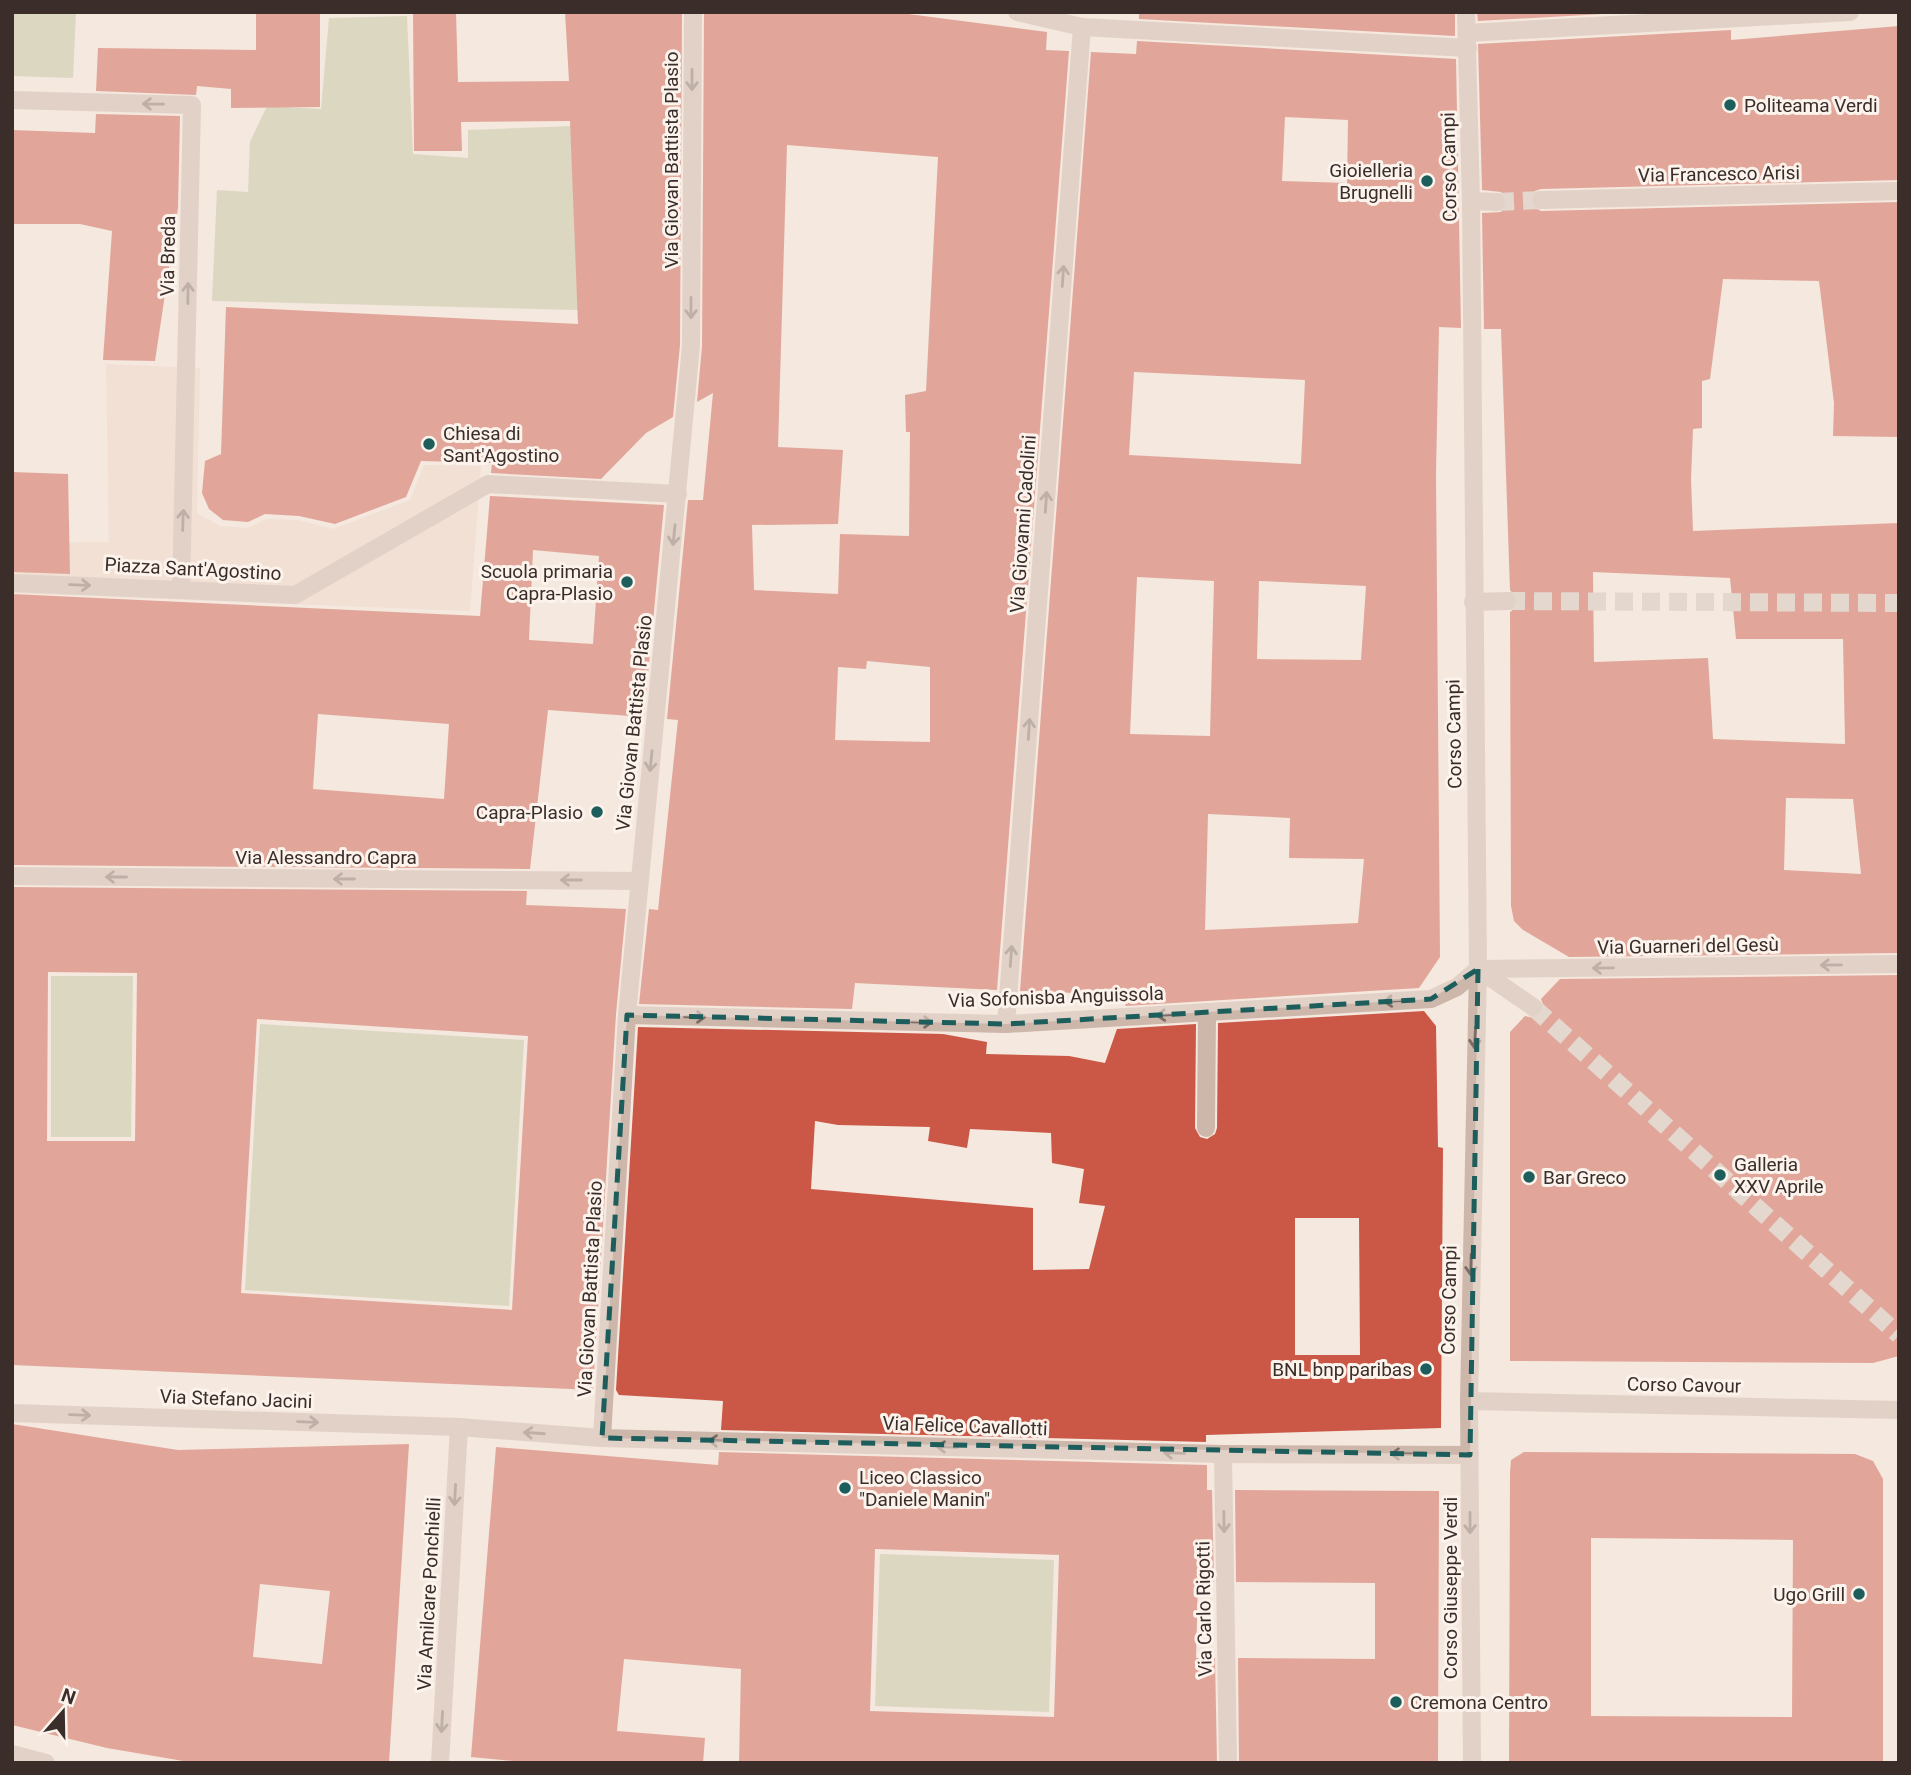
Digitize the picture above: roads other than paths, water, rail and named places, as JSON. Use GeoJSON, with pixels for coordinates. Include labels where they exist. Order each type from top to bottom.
{"type":"FeatureCollection","features":[{"type":"Feature","properties":{"kind":"street","name":"Via Giovan Battista Plasio"},"geometry":{"type":"LineString","coordinates":[[602,1438],[627,1015],[691,346],[693,12]]}},
{"type":"Feature","properties":{"kind":"street"},"geometry":{"type":"LineString","coordinates":[[1017,12],[1082,27],[1385,46],[1467,40],[1556,29],[1850,12]]}},
{"type":"Feature","properties":{"kind":"street","name":"Corso Campi"},"geometry":{"type":"LineString","coordinates":[[1466,12],[1471,201],[1478,969],[1470,1455]]}},
{"type":"Feature","properties":{"kind":"street","name":"Via Giovanni Cadolini"},"geometry":{"type":"LineString","coordinates":[[1006,1024],[1082,27]]}},
{"type":"Feature","properties":{"kind":"street","name":"Via Breda"},"geometry":{"type":"LineString","coordinates":[[12,100],[192,105],[181,589]]}},
{"type":"Feature","properties":{"kind":"street","name":"Via Francesco Arisi"},"geometry":{"type":"LineString","coordinates":[[1541,200],[1899,191]]}},
{"type":"Feature","properties":{"kind":"street"},"geometry":{"type":"LineString","coordinates":[[1471,201],[1496,202]]}},
{"type":"Feature","properties":{"kind":"street","name":"Piazza Sant'Agostino"},"geometry":{"type":"LineString","coordinates":[[12,583],[295,595],[488,484],[678,494]]}},
{"type":"Feature","properties":{"kind":"street"},"geometry":{"type":"LineString","coordinates":[[1473,602],[1507,601]]}},
{"type":"Feature","properties":{"kind":"street","name":"Via Alessandro Capra"},"geometry":{"type":"LineString","coordinates":[[12,876],[639,881]]}},
{"type":"Feature","properties":{"kind":"street","name":"Via Guarneri del Gesù"},"geometry":{"type":"LineString","coordinates":[[1478,969],[1899,964]]}},
{"type":"Feature","properties":{"kind":"street"},"geometry":{"type":"LineString","coordinates":[[1478,969],[1533,1007]]}},
{"type":"Feature","properties":{"kind":"street","name":"Via Sofonisba Anguissola"},"geometry":{"type":"LineString","coordinates":[[627,1015],[1006,1024],[1431,999],[1457,987],[1478,969]]}},
{"type":"Feature","properties":{"kind":"street"},"geometry":{"type":"LineString","coordinates":[[1206,1128],[1207,1012]]}},
{"type":"Feature","properties":{"kind":"street","name":"Corso Cavour"},"geometry":{"type":"LineString","coordinates":[[1469,1401],[1899,1410]]}},
{"type":"Feature","properties":{"kind":"street","name":"Via Stefano Jacini"},"geometry":{"type":"LineString","coordinates":[[12,1413],[459,1427]]}},
{"type":"Feature","properties":{"kind":"street","name":"Via Felice Cavallotti"},"geometry":{"type":"LineString","coordinates":[[459,1427],[602,1438],[1223,1454],[1470,1455]]}},
{"type":"Feature","properties":{"kind":"street","name":"Via Amilcare Ponchielli"},"geometry":{"type":"LineString","coordinates":[[440,1763],[459,1427]]}},
{"type":"Feature","properties":{"kind":"street","name":"Via Carlo Rigotti"},"geometry":{"type":"LineString","coordinates":[[1223,1454],[1228,1763]]}},
{"type":"Feature","properties":{"kind":"street","name":"Corso Giuseppe Verdi"},"geometry":{"type":"LineString","coordinates":[[1470,1455],[1472,1763]]}},
{"type":"Feature","properties":{"kind":"street"},"geometry":{"type":"LineString","coordinates":[[12,1754],[46,1763]]}},
{"type":"Feature","properties":{"kind":"tunnel"},"geometry":{"type":"LineString","coordinates":[[1496,202],[1541,200]]}},
{"type":"Feature","properties":{"kind":"tunnel"},"geometry":{"type":"LineString","coordinates":[[1507,601],[1899,603]]}},
{"type":"Feature","properties":{"kind":"tunnel"},"geometry":{"type":"LineString","coordinates":[[1533,1007],[1899,1335]]}},
{"type":"Feature","properties":{"kind":"place","name":"Politeama Verdi"},"geometry":{"type":"Point","coordinates":[1730,105]}},
{"type":"Feature","properties":{"kind":"place","name":"Gioielleria Brugnelli"},"geometry":{"type":"Point","coordinates":[1427,181]}},
{"type":"Feature","properties":{"kind":"place","name":"Chiesa di Sant'Agostino"},"geometry":{"type":"Point","coordinates":[429,444]}},
{"type":"Feature","properties":{"kind":"place","name":"Scuola primaria Capra-Plasio"},"geometry":{"type":"Point","coordinates":[627,582]}},
{"type":"Feature","properties":{"kind":"place","name":"Capra-Plasio"},"geometry":{"type":"Point","coordinates":[597,812]}},
{"type":"Feature","properties":{"kind":"place","name":"Galleria XXV Aprile"},"geometry":{"type":"Point","coordinates":[1720,1175]}},
{"type":"Feature","properties":{"kind":"place","name":"Bar Greco"},"geometry":{"type":"Point","coordinates":[1529,1177]}},
{"type":"Feature","properties":{"kind":"place","name":"BNL bnp paribas"},"geometry":{"type":"Point","coordinates":[1426,1369]}},
{"type":"Feature","properties":{"kind":"place","name":"Liceo Classico \"Daniele Manin\""},"geometry":{"type":"Point","coordinates":[845,1488]}},
{"type":"Feature","properties":{"kind":"place","name":"Ugo Grill"},"geometry":{"type":"Point","coordinates":[1859,1594]}},
{"type":"Feature","properties":{"kind":"place","name":"Cremona Centro"},"geometry":{"type":"Point","coordinates":[1396,1702]}}]}
